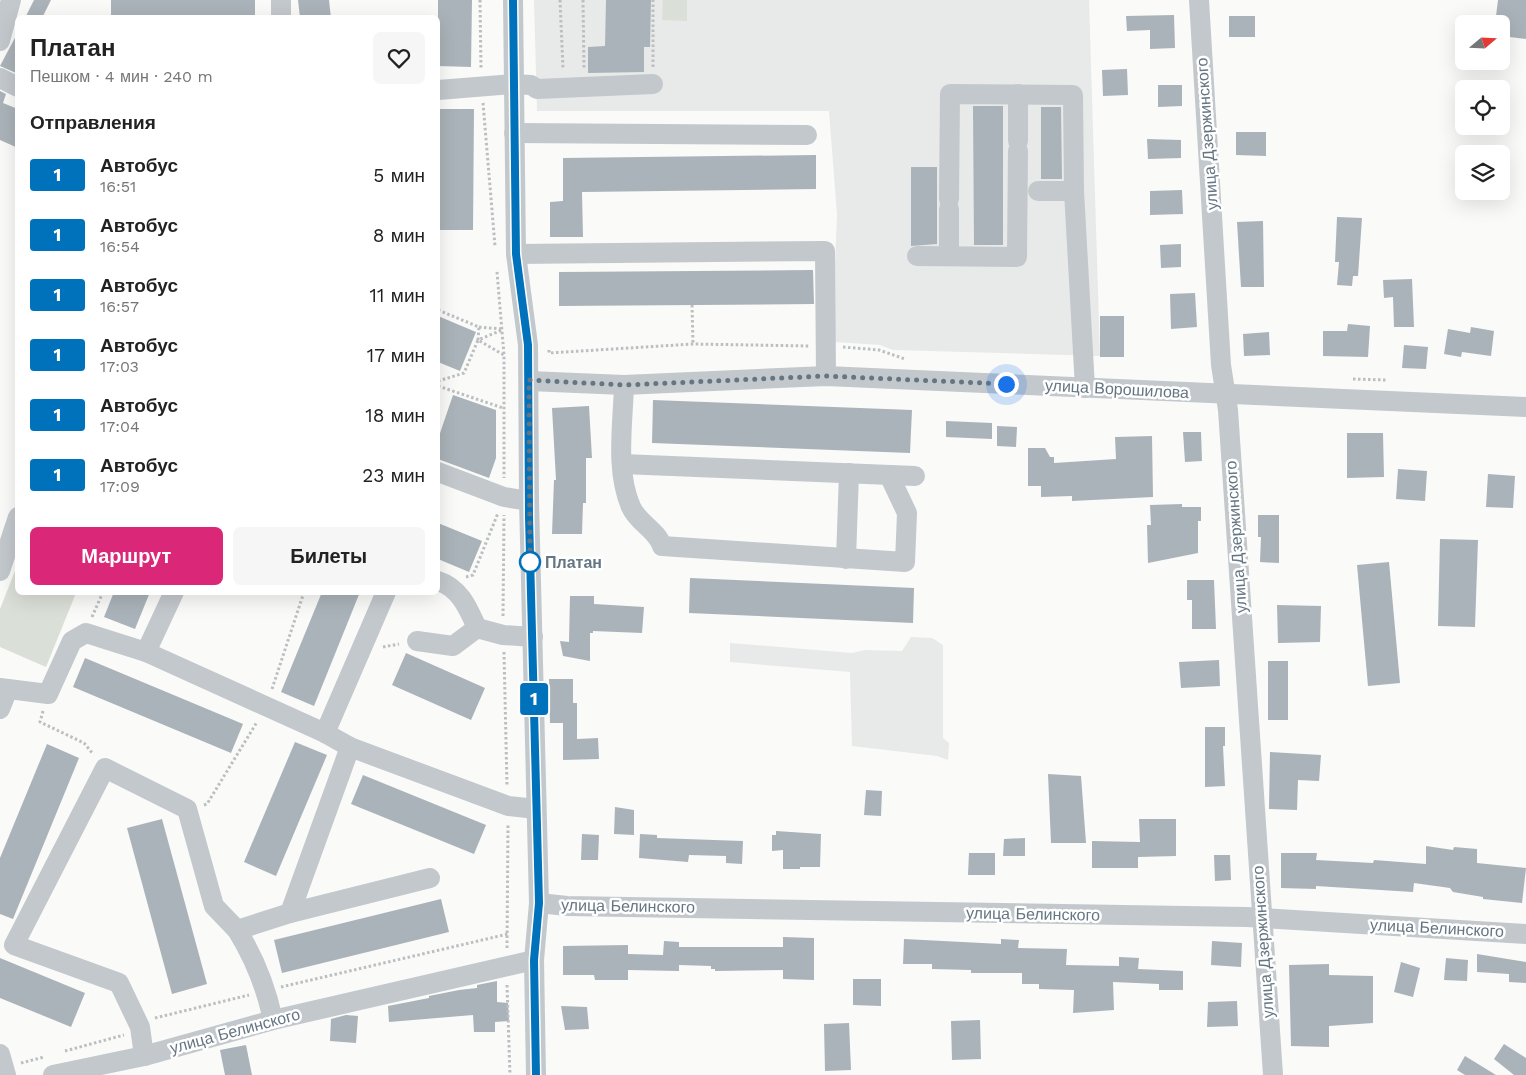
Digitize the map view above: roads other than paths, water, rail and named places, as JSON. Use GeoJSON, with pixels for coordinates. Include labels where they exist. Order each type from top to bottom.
{"type":"FeatureCollection","features":[{"type":"Feature","properties":{"kind":"street"},"geometry":{"type":"LineString","coordinates":[[0,41],[11,0]]}},
{"type":"Feature","properties":{"kind":"street"},"geometry":{"type":"LineString","coordinates":[[281,0],[281,15]]}},
{"type":"Feature","properties":{"kind":"street"},"geometry":{"type":"LineString","coordinates":[[513,0],[516,254],[528,345],[529,380],[529,500],[539,903],[534,960],[536,1075]]}},
{"type":"Feature","properties":{"kind":"street","name":"улица Дзержинского"},"geometry":{"type":"LineString","coordinates":[[1199,0],[1221,365],[1226,394],[1272,1075]]}},
{"type":"Feature","properties":{"kind":"street"},"geometry":{"type":"LineString","coordinates":[[0,78],[15,86]]}},
{"type":"Feature","properties":{"kind":"street"},"geometry":{"type":"LineString","coordinates":[[440,90],[513,84],[530,84],[537,89],[653,84]]}},
{"type":"Feature","properties":{"kind":"street"},"geometry":{"type":"LineString","coordinates":[[949,256],[950,94],[1073,95],[1074,192],[1085,388]]}},
{"type":"Feature","properties":{"kind":"street"},"geometry":{"type":"LineString","coordinates":[[917,256],[1017,257],[1018,94]]}},
{"type":"Feature","properties":{"kind":"street"},"geometry":{"type":"LineString","coordinates":[[514,133],[807,135]]}},
{"type":"Feature","properties":{"kind":"street"},"geometry":{"type":"LineString","coordinates":[[1038,191],[1074,192]]}},
{"type":"Feature","properties":{"kind":"street"},"geometry":{"type":"LineString","coordinates":[[516,254],[825,251],[826,376]]}},
{"type":"Feature","properties":{"kind":"street","name":"улица Ворошилова"},"geometry":{"type":"LineString","coordinates":[[529,380],[624,385],[826,376],[1526,407]]}},
{"type":"Feature","properties":{"kind":"street"},"geometry":{"type":"LineString","coordinates":[[624,385],[622,464],[632,509],[637,517],[656,536],[662,546],[905,562],[907,513],[889,475]]}},
{"type":"Feature","properties":{"kind":"street"},"geometry":{"type":"LineString","coordinates":[[622,464],[915,476]]}},
{"type":"Feature","properties":{"kind":"street"},"geometry":{"type":"LineString","coordinates":[[440,473],[504,497],[529,500]]}},
{"type":"Feature","properties":{"kind":"street"},"geometry":{"type":"LineString","coordinates":[[846,559],[849,473]]}},
{"type":"Feature","properties":{"kind":"street"},"geometry":{"type":"LineString","coordinates":[[0,571],[15,526]]}},
{"type":"Feature","properties":{"kind":"street"},"geometry":{"type":"LineString","coordinates":[[442,582],[464,599],[477,628]]}},
{"type":"Feature","properties":{"kind":"street"},"geometry":{"type":"LineString","coordinates":[[146,652],[173,595]]}},
{"type":"Feature","properties":{"kind":"street"},"geometry":{"type":"LineString","coordinates":[[325,733],[385,595]]}},
{"type":"Feature","properties":{"kind":"street"},"geometry":{"type":"LineString","coordinates":[[477,628],[503,635],[533,637]]}},
{"type":"Feature","properties":{"kind":"street"},"geometry":{"type":"LineString","coordinates":[[417,641],[453,646],[477,628]]}},
{"type":"Feature","properties":{"kind":"street"},"geometry":{"type":"LineString","coordinates":[[0,709],[4,688],[48,694],[72,641],[86,632],[146,652],[325,733],[350,747],[508,806],[536,809]]}},
{"type":"Feature","properties":{"kind":"street"},"geometry":{"type":"LineString","coordinates":[[290,913],[350,747]]}},
{"type":"Feature","properties":{"kind":"street"},"geometry":{"type":"LineString","coordinates":[[144,1056],[140,1027],[119,983],[7,942],[104,768],[187,809],[214,906],[237,930],[254,958],[266,990],[273,1020]]}},
{"type":"Feature","properties":{"kind":"street"},"geometry":{"type":"LineString","coordinates":[[237,930],[290,913],[430,878]]}},
{"type":"Feature","properties":{"kind":"street","name":"улица Белинского"},"geometry":{"type":"LineString","coordinates":[[539,903],[568,906],[1262,918],[1526,934]]}},
{"type":"Feature","properties":{"kind":"street","name":"улица Белинского"},"geometry":{"type":"LineString","coordinates":[[53,1075],[144,1056],[273,1020],[534,960]]}},
{"type":"Feature","properties":{"kind":"place","name":"Платан"},"geometry":{"type":"Point","coordinates":[530,562]}}]}
